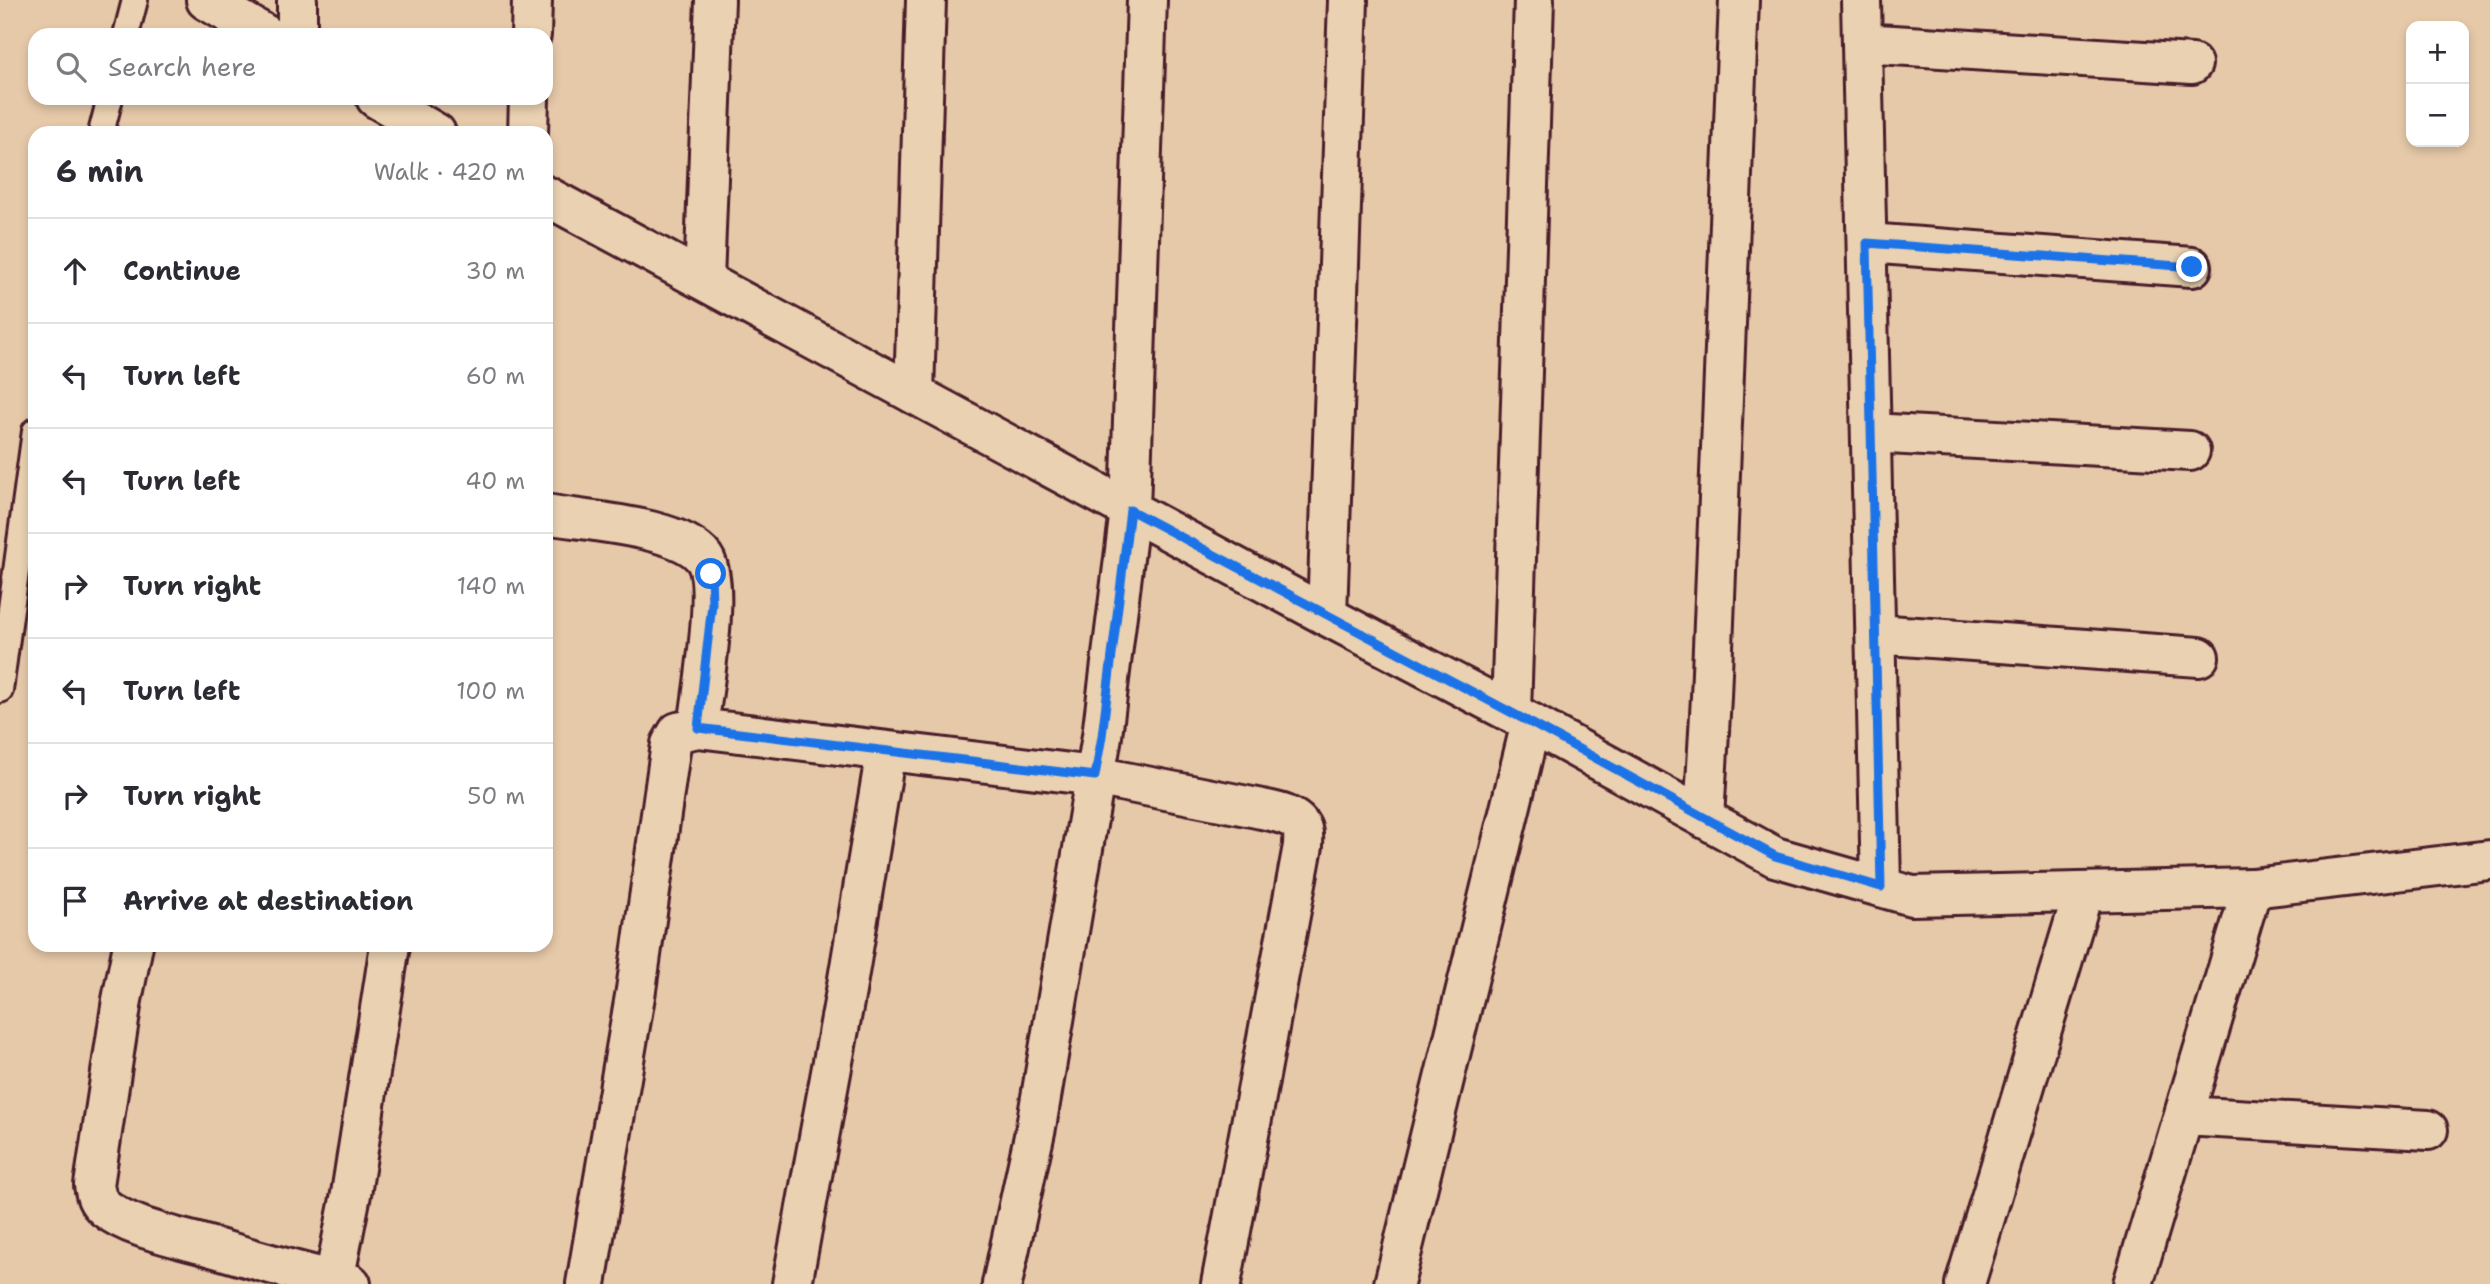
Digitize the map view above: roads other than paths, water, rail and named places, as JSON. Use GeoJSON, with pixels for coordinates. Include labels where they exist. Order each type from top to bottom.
{"type":"FeatureCollection","features":[{"type":"Feature","properties":{"kind":"street"},"geometry":{"type":"LineString","coordinates":[[205,0],[254,28]]}},
{"type":"Feature","properties":{"kind":"street"},"geometry":{"type":"LineString","coordinates":[[297,28],[298,0]]}},
{"type":"Feature","properties":{"kind":"street"},"geometry":{"type":"LineString","coordinates":[[531,28],[532,0]]}},
{"type":"Feature","properties":{"kind":"street"},"geometry":{"type":"LineString","coordinates":[[704,280],[715,0]]}},
{"type":"Feature","properties":{"kind":"street"},"geometry":{"type":"LineString","coordinates":[[914,394],[926,0]]}},
{"type":"Feature","properties":{"kind":"street"},"geometry":{"type":"LineString","coordinates":[[1002,1284],[1036,1127],[1102,736],[1130,510],[1147,0]]}},
{"type":"Feature","properties":{"kind":"street"},"geometry":{"type":"LineString","coordinates":[[1327,616],[1348,0]]}},
{"type":"Feature","properties":{"kind":"street"},"geometry":{"type":"LineString","coordinates":[[1394,1284],[1521,717],[1517,476],[1530,185],[1534,0]]}},
{"type":"Feature","properties":{"kind":"street"},"geometry":{"type":"LineString","coordinates":[[1704,818],[1739,0]]}},
{"type":"Feature","properties":{"kind":"street"},"geometry":{"type":"LineString","coordinates":[[1861,0],[1881,887]]}},
{"type":"Feature","properties":{"kind":"street"},"geometry":{"type":"LineString","coordinates":[[1862,43],[2192,64]]}},
{"type":"Feature","properties":{"kind":"street"},"geometry":{"type":"LineString","coordinates":[[388,105],[424,126]]}},
{"type":"Feature","properties":{"kind":"street"},"geometry":{"type":"LineString","coordinates":[[528,126],[529,105]]}},
{"type":"Feature","properties":{"kind":"street"},"geometry":{"type":"LineString","coordinates":[[553,200],[1327,616],[1521,717],[1775,856],[1912,896],[2252,888],[2490,860]]}},
{"type":"Feature","properties":{"kind":"street"},"geometry":{"type":"LineString","coordinates":[[1867,243],[2192,267]]}},
{"type":"Feature","properties":{"kind":"street"},"geometry":{"type":"LineString","coordinates":[[1871,433],[2190,451]]}},
{"type":"Feature","properties":{"kind":"street"},"geometry":{"type":"LineString","coordinates":[[553,515],[626,526],[680,540],[704,557],[711,574],[712,604],[698,728]]}},
{"type":"Feature","properties":{"kind":"street"},"geometry":{"type":"LineString","coordinates":[[1875,634],[2199,657]]}},
{"type":"Feature","properties":{"kind":"street"},"geometry":{"type":"LineString","coordinates":[[586,1284],[636,990],[671,744],[678,732],[698,728],[1095,776],[1278,812],[1295,820],[1302,829],[1303,846],[1294,905],[1222,1284]]}},
{"type":"Feature","properties":{"kind":"street"},"geometry":{"type":"LineString","coordinates":[[792,1284],[846,991],[886,751]]}},
{"type":"Feature","properties":{"kind":"street"},"geometry":{"type":"LineString","coordinates":[[2133,1284],[2252,888]]}},
{"type":"Feature","properties":{"kind":"street"},"geometry":{"type":"LineString","coordinates":[[1965,1284],[2083,892]]}},
{"type":"Feature","properties":{"kind":"street"},"geometry":{"type":"LineString","coordinates":[[132,952],[94,1185],[96,1200],[123,1219],[172,1236],[343,1282],[351,1194],[389,952]]}},
{"type":"Feature","properties":{"kind":"street"},"geometry":{"type":"LineString","coordinates":[[2183,1116],[2428,1130]]}},
{"type":"Feature","properties":{"kind":"lane"},"geometry":{"type":"LineString","coordinates":[[128,28],[135,0]]}},
{"type":"Feature","properties":{"kind":"lane"},"geometry":{"type":"LineString","coordinates":[[103,126],[108,105]]}},
{"type":"Feature","properties":{"kind":"lane"},"geometry":{"type":"LineString","coordinates":[[0,690],[28,483]]}}]}
